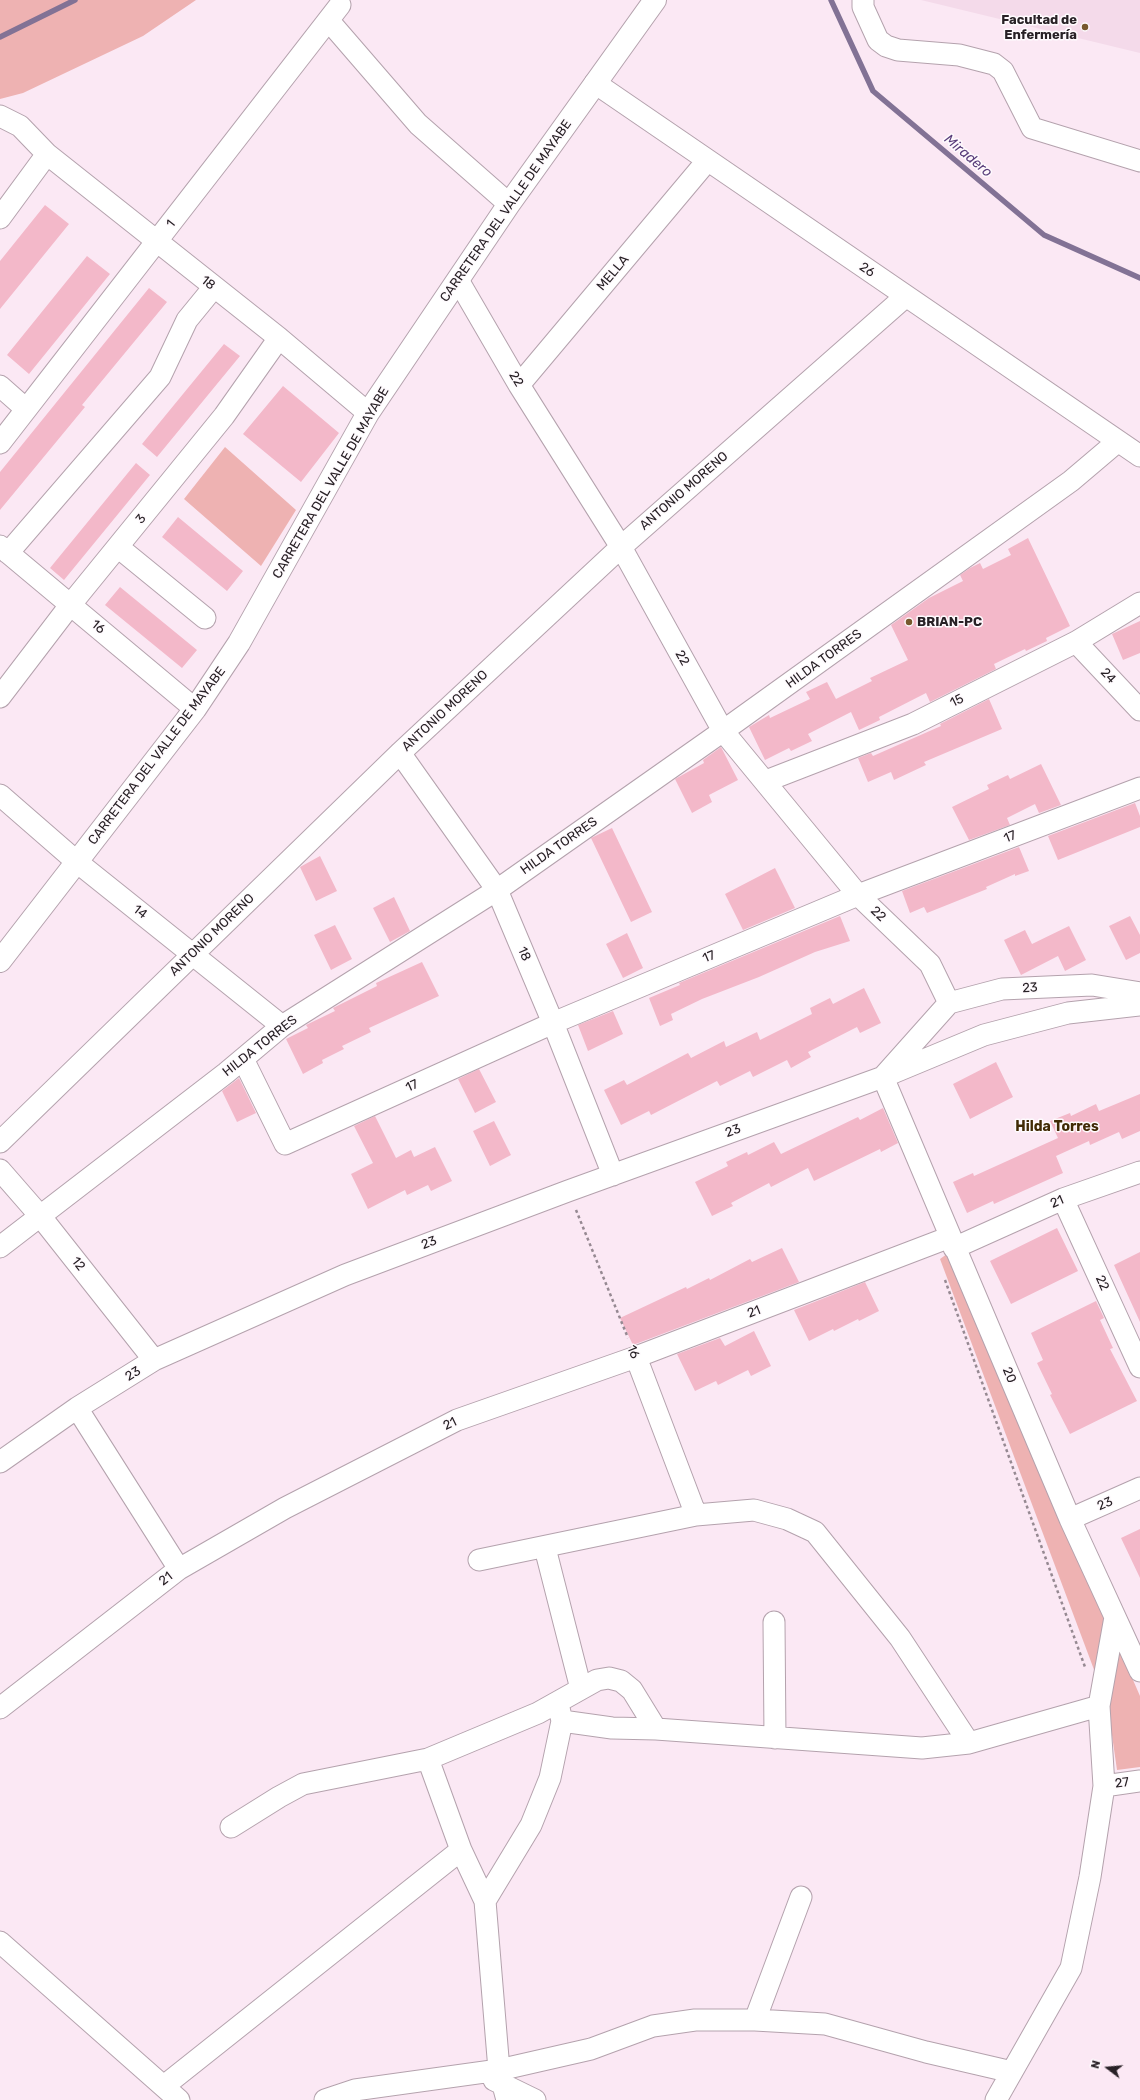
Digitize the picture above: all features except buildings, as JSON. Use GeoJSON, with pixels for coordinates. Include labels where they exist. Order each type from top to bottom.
{"type":"FeatureCollection","features":[{"type":"Feature","properties":{"kind":"main road","name":"CARRETERA DEL VALLE DE MAYABE"},"geometry":{"type":"LineString","coordinates":[[0,961],[195,709],[239,643],[368,413],[509,204],[655,0]]}},
{"type":"Feature","properties":{"kind":"street"},"geometry":{"type":"LineString","coordinates":[[863,0],[863,7],[878,40],[886,46],[898,50],[959,55],[994,64],[1003,71],[1032,128],[1140,161]]}},
{"type":"Feature","properties":{"kind":"street","name":"1"},"geometry":{"type":"LineString","coordinates":[[0,443],[334,13],[418,124],[509,204]]}},
{"type":"Feature","properties":{"kind":"street","name":"26"},"geometry":{"type":"LineString","coordinates":[[595,83],[1117,442],[1140,456]]}},
{"type":"Feature","properties":{"kind":"street","name":"18"},"geometry":{"type":"LineString","coordinates":[[0,116],[20,126],[47,154],[279,338],[368,413]]}},
{"type":"Feature","properties":{"kind":"street"},"geometry":{"type":"LineString","coordinates":[[0,218],[47,154]]}},
{"type":"Feature","properties":{"kind":"street","name":"MELLA"},"geometry":{"type":"LineString","coordinates":[[520,385],[707,161]]}},
{"type":"Feature","properties":{"kind":"street","name":"22"},"geometry":{"type":"LineString","coordinates":[[458,280],[520,385],[621,547],[723,731],[858,895],[930,964],[949,1003]]}},
{"type":"Feature","properties":{"kind":"street"},"geometry":{"type":"LineString","coordinates":[[4,550],[160,377],[187,320],[214,287]]}},
{"type":"Feature","properties":{"kind":"street","name":"ANTONIO MORENO"},"geometry":{"type":"LineString","coordinates":[[0,1142],[400,753],[621,547],[906,296]]}},
{"type":"Feature","properties":{"kind":"street","name":"3"},"geometry":{"type":"LineString","coordinates":[[0,697],[71,604],[224,416],[279,338]]}},
{"type":"Feature","properties":{"kind":"street"},"geometry":{"type":"LineString","coordinates":[[0,386],[26,409]]}},
{"type":"Feature","properties":{"kind":"street","name":"HILDA TORRES"},"geometry":{"type":"LineString","coordinates":[[0,1247],[41,1217],[243,1059],[282,1026],[497,890],[723,731],[1071,481],[1117,442]]}},
{"type":"Feature","properties":{"kind":"street"},"geometry":{"type":"LineString","coordinates":[[118,547],[205,618]]}},
{"type":"Feature","properties":{"kind":"street","name":"16"},"geometry":{"type":"LineString","coordinates":[[4,550],[71,604],[195,709]]}},
{"type":"Feature","properties":{"kind":"street","name":"15"},"geometry":{"type":"LineString","coordinates":[[766,782],[913,724],[1076,642],[1140,603]]}},
{"type":"Feature","properties":{"kind":"street","name":"24"},"geometry":{"type":"LineString","coordinates":[[1076,642],[1140,710]]}},
{"type":"Feature","properties":{"kind":"street","name":"18"},"geometry":{"type":"LineString","coordinates":[[400,753],[497,890],[553,1023],[613,1175]]}},
{"type":"Feature","properties":{"kind":"street","name":"17"},"geometry":{"type":"LineString","coordinates":[[243,1059],[285,1144],[553,1023],[858,895],[1140,788]]}},
{"type":"Feature","properties":{"kind":"street","name":"14"},"geometry":{"type":"LineString","coordinates":[[0,795],[77,862],[282,1026]]}},
{"type":"Feature","properties":{"kind":"street","name":"23"},"geometry":{"type":"LineString","coordinates":[[883,1077],[949,1003],[1002,989],[1092,985],[1140,993]]}},
{"type":"Feature","properties":{"kind":"street","name":"23"},"geometry":{"type":"LineString","coordinates":[[0,1462],[77,1408],[154,1360],[345,1274],[568,1191],[883,1077],[984,1035],[1068,1013],[1140,1005]]}},
{"type":"Feature","properties":{"kind":"street","name":"20"},"geometry":{"type":"LineString","coordinates":[[883,1077],[1070,1519],[1140,1671]]}},
{"type":"Feature","properties":{"kind":"street","name":"12"},"geometry":{"type":"LineString","coordinates":[[0,1170],[41,1217],[154,1360]]}},
{"type":"Feature","properties":{"kind":"street","name":"21"},"geometry":{"type":"LineString","coordinates":[[0,1708],[179,1569],[285,1508],[457,1420],[952,1243],[1140,1172]]}},
{"type":"Feature","properties":{"kind":"street","name":"22"},"geometry":{"type":"LineString","coordinates":[[1063,1200],[1140,1367]]}},
{"type":"Feature","properties":{"kind":"street","name":"16"},"geometry":{"type":"LineString","coordinates":[[636,1357],[696,1515]]}},
{"type":"Feature","properties":{"kind":"street"},"geometry":{"type":"LineString","coordinates":[[77,1408],[179,1569]]}},
{"type":"Feature","properties":{"kind":"street","name":"23"},"geometry":{"type":"LineString","coordinates":[[1070,1519],[1140,1488]]}},
{"type":"Feature","properties":{"kind":"street"},"geometry":{"type":"LineString","coordinates":[[479,1560],[545,1548],[696,1515],[754,1510],[787,1519],[815,1532],[900,1638],[969,1743]]}},
{"type":"Feature","properties":{"kind":"street"},"geometry":{"type":"LineString","coordinates":[[545,1548],[581,1689]]}},
{"type":"Feature","properties":{"kind":"street"},"geometry":{"type":"LineString","coordinates":[[996,2100],[1071,1968],[1090,1877],[1104,1786],[1099,1706],[1115,1617]]}},
{"type":"Feature","properties":{"kind":"street"},"geometry":{"type":"LineString","coordinates":[[774,1622],[775,1738]]}},
{"type":"Feature","properties":{"kind":"street"},"geometry":{"type":"LineString","coordinates":[[485,1901],[531,1825],[550,1778],[560,1711],[581,1689],[597,1680],[609,1678],[620,1681],[632,1690],[656,1729]]}},
{"type":"Feature","properties":{"kind":"street"},"geometry":{"type":"LineString","coordinates":[[231,1827],[278,1797],[303,1784],[428,1759],[538,1713],[560,1711],[612,1728],[656,1729],[922,1748],[969,1743],[1099,1706]]}},
{"type":"Feature","properties":{"kind":"street"},"geometry":{"type":"LineString","coordinates":[[428,1759],[461,1850],[485,1901],[497,2082]]}},
{"type":"Feature","properties":{"kind":"street","name":"27"},"geometry":{"type":"LineString","coordinates":[[1104,1786],[1140,1781]]}},
{"type":"Feature","properties":{"kind":"street"},"geometry":{"type":"LineString","coordinates":[[164,2086],[461,1850]]}},
{"type":"Feature","properties":{"kind":"street"},"geometry":{"type":"LineString","coordinates":[[755,2020],[801,1897]]}},
{"type":"Feature","properties":{"kind":"street"},"geometry":{"type":"LineString","coordinates":[[0,1942],[179,2100]]}},
{"type":"Feature","properties":{"kind":"street"},"geometry":{"type":"LineString","coordinates":[[325,2100],[355,2090],[497,2082],[654,2026],[695,2020],[755,2020],[825,2024],[926,2052],[1012,2072]]}},
{"type":"Feature","properties":{"kind":"street"},"geometry":{"type":"LineString","coordinates":[[497,2082],[535,2100]]}},
{"type":"Feature","properties":{"kind":"path","name":"16"},"geometry":{"type":"LineString","coordinates":[[568,1191],[636,1357]]}},
{"type":"Feature","properties":{"kind":"path"},"geometry":{"type":"LineString","coordinates":[[943,1274],[1086,1669]]}},
{"type":"Feature","properties":{"kind":"shaded area"},"geometry":{"type":"Polygon","coordinates":[[[0,0],[196,0],[143,36],[23,93],[0,99],[0,0]]]}},
{"type":"Feature","properties":{"kind":"shaded area","name":"Facultad de Enfermería"},"geometry":{"type":"Polygon","coordinates":[[[921,0],[1140,0],[1140,53],[921,0]]]}},
{"type":"Feature","properties":{"kind":"shaded area"},"geometry":{"type":"Polygon","coordinates":[[[225,447],[296,510],[261,566],[184,499],[225,447]]]}},
{"type":"Feature","properties":{"kind":"shaded area"},"geometry":{"type":"Polygon","coordinates":[[[947,1254],[1140,1696],[1140,1767],[1117,1770],[1108,1707],[940,1259],[947,1254]]]}},
{"type":"Feature","properties":{"kind":"waterway","name":"Miradero"},"geometry":{"type":"LineString","coordinates":[[0,37],[75,0]]}},
{"type":"Feature","properties":{"kind":"waterway","name":"Miradero"},"geometry":{"type":"LineString","coordinates":[[831,0],[873,91],[1044,235],[1140,278]]}},
{"type":"Feature","properties":{"kind":"place","name":"Facultad de Enfermería"},"geometry":{"type":"Point","coordinates":[1085,27]}},
{"type":"Feature","properties":{"kind":"place","name":"BRIAN-PC"},"geometry":{"type":"Point","coordinates":[909,622]}},
{"type":"Feature","properties":{"kind":"district","name":"Hilda Torres"},"geometry":{"type":"Point","coordinates":[1057,1127]}}]}
